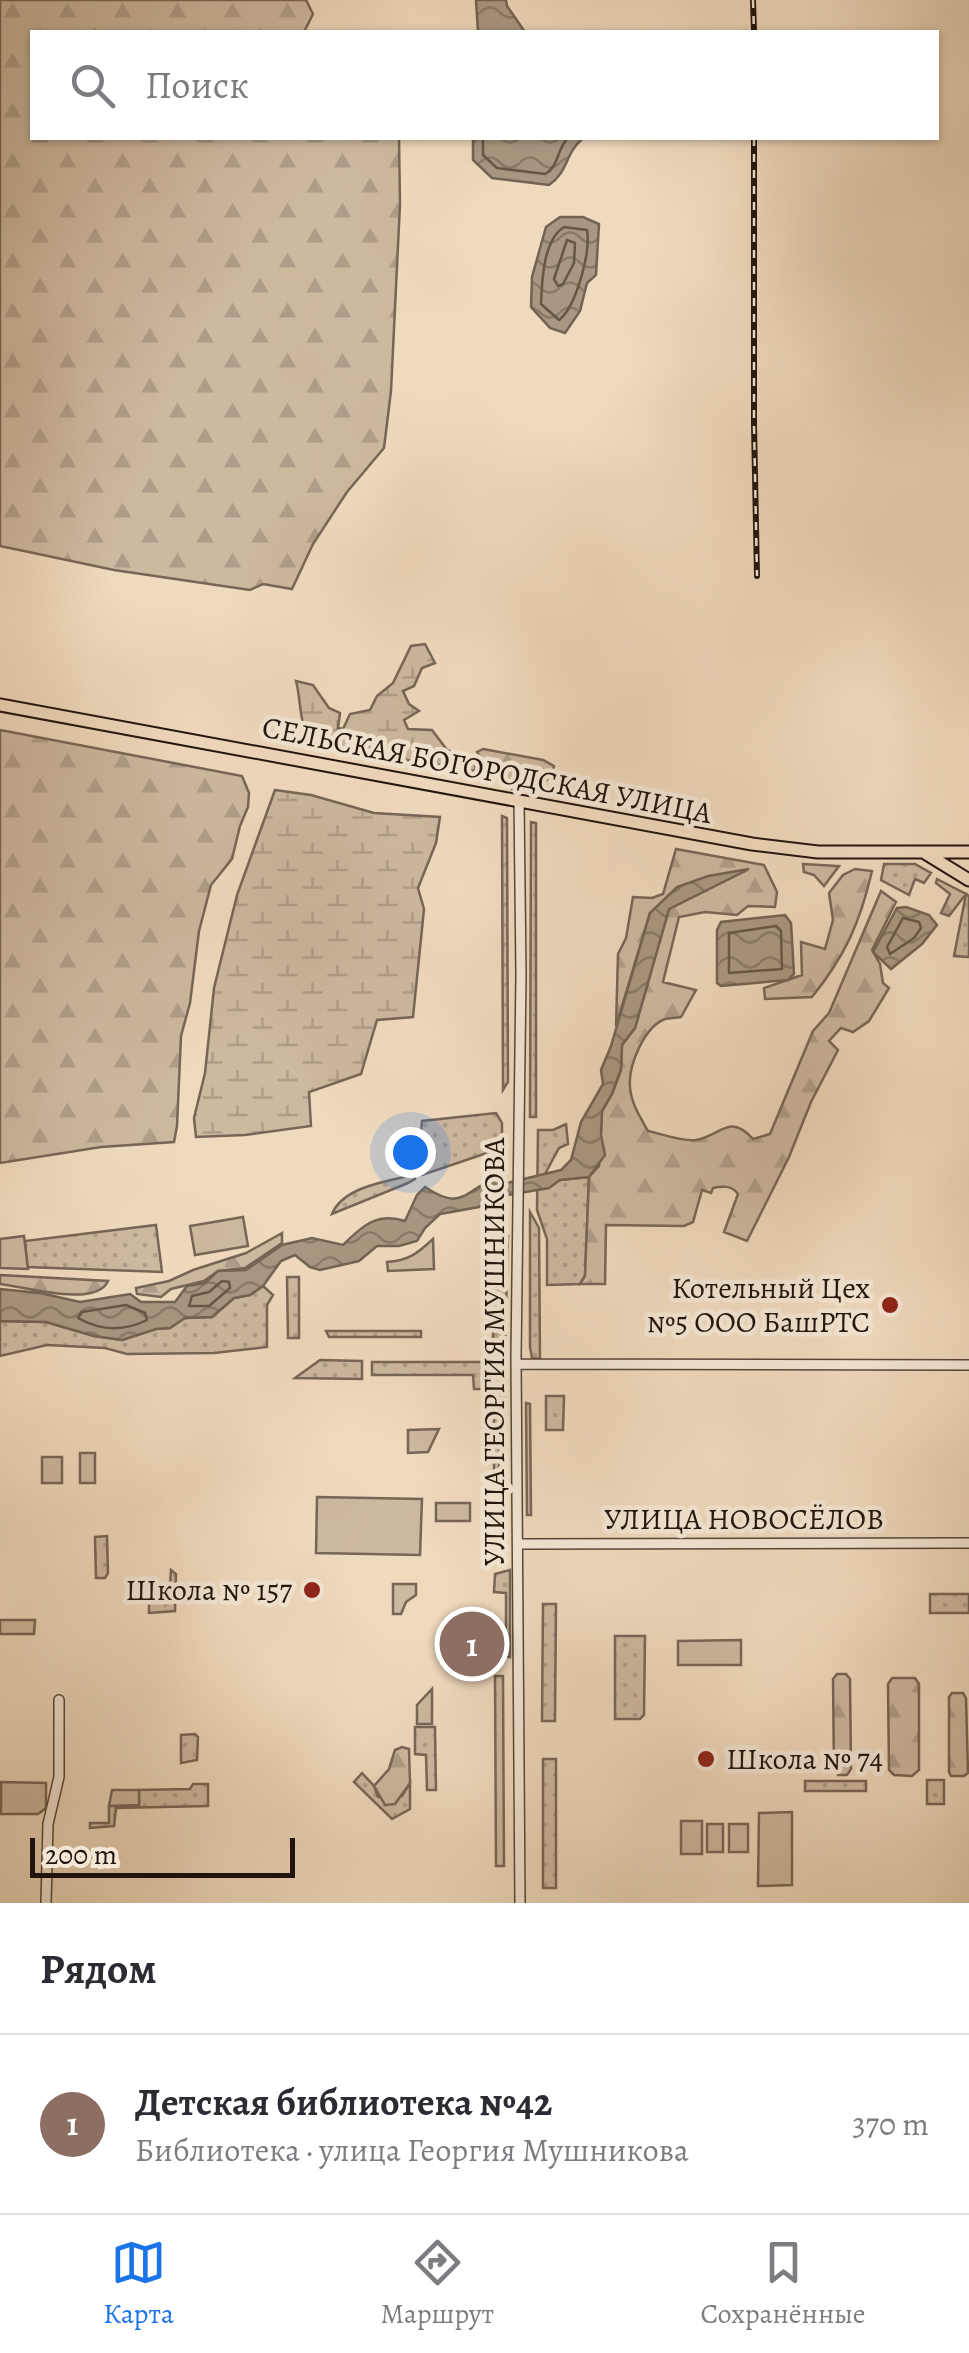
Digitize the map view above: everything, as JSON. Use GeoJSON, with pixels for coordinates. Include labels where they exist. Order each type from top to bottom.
{"type":"FeatureCollection","features":[{"type":"Feature","properties":{"kind":"main road","name":"СЕЛЬСКАЯ БОГОРОДСКАЯ УЛИЦА"},"geometry":{"type":"LineString","coordinates":[[0,705],[800,851],[969,852]]}},
{"type":"Feature","properties":{"kind":"main road"},"geometry":{"type":"LineString","coordinates":[[925,853],[969,880]]}},
{"type":"Feature","properties":{"kind":"street","name":"УЛИЦА ГЕОРГИЯ МУШНИКОВА"},"geometry":{"type":"LineString","coordinates":[[519,800],[516,1364],[520,1903]]}},
{"type":"Feature","properties":{"kind":"street"},"geometry":{"type":"LineString","coordinates":[[516,1364],[969,1365]]}},
{"type":"Feature","properties":{"kind":"street","name":"УЛИЦА НОВОСЁЛОВ"},"geometry":{"type":"LineString","coordinates":[[518,1544],[969,1543]]}},
{"type":"Feature","properties":{"kind":"street"},"geometry":{"type":"LineString","coordinates":[[46,1903],[48,1824],[59,1777],[59,1700]]}},
{"type":"Feature","properties":{"kind":"green space"},"geometry":{"type":"Polygon","coordinates":[[[0,0],[306,0],[313,14],[305,30],[30,30],[30,140],[399,140],[400,204],[391,391],[384,448],[347,492],[313,544],[292,589],[263,584],[250,590],[114,570],[0,546],[0,0]]]}},
{"type":"Feature","properties":{"kind":"green space"},"geometry":{"type":"Polygon","coordinates":[[[425,644],[435,663],[422,668],[414,686],[403,691],[409,704],[419,711],[404,720],[408,729],[432,730],[447,750],[476,761],[475,771],[442,764],[434,767],[369,750],[337,750],[296,741],[307,735],[296,681],[313,685],[329,708],[340,713],[338,728],[343,729],[350,714],[370,710],[377,696],[393,683],[411,646],[425,644]]]}},
{"type":"Feature","properties":{"kind":"green space"},"geometry":{"type":"Polygon","coordinates":[[[0,730],[242,776],[249,793],[248,807],[232,859],[211,885],[199,931],[190,1003],[181,1036],[174,1142],[101,1147],[0,1163],[0,730]]]}},
{"type":"Feature","properties":{"kind":"green space"},"geometry":{"type":"Polygon","coordinates":[[[483,749],[543,760],[554,766],[548,779],[538,786],[512,789],[506,777],[477,752],[483,749]]]}},
{"type":"Feature","properties":{"kind":"green space"},"geometry":{"type":"Polygon","coordinates":[[[275,790],[311,795],[374,813],[440,817],[436,843],[418,888],[424,909],[413,1017],[377,1020],[361,1074],[309,1092],[311,1126],[196,1137],[194,1118],[205,1073],[214,988],[237,895],[275,790]]]}},
{"type":"Feature","properties":{"kind":"green space"},"geometry":{"type":"Polygon","coordinates":[[[502,816],[507,818],[508,1082],[503,1090],[502,816]]]}},
{"type":"Feature","properties":{"kind":"green space"},"geometry":{"type":"Polygon","coordinates":[[[531,822],[536,823],[536,1117],[530,1117],[531,822]]]}},
{"type":"Feature","properties":{"kind":"green space"},"geometry":{"type":"Polygon","coordinates":[[[676,849],[764,865],[777,892],[775,907],[748,906],[737,915],[705,912],[679,917],[663,982],[696,990],[681,1017],[665,1019],[650,1030],[635,1058],[631,1093],[648,1131],[691,1140],[731,1127],[738,1127],[753,1139],[770,1134],[813,1031],[829,1013],[881,891],[896,902],[872,950],[880,964],[883,983],[889,988],[869,1021],[853,1032],[841,1028],[829,1041],[838,1050],[747,1241],[724,1232],[736,1191],[723,1187],[713,1188],[711,1193],[702,1190],[693,1222],[684,1226],[606,1225],[605,1284],[580,1284],[585,1276],[589,1177],[599,1166],[602,1111],[621,1070],[622,1045],[635,1028],[669,909],[745,871],[650,913],[616,1026],[618,954],[626,938],[633,897],[663,894],[676,849]]]}},
{"type":"Feature","properties":{"kind":"green space"},"geometry":{"type":"Polygon","coordinates":[[[803,864],[839,866],[824,886],[814,875],[804,872],[803,864]]]}},
{"type":"Feature","properties":{"kind":"green space"},"geometry":{"type":"Polygon","coordinates":[[[884,864],[915,864],[931,873],[924,883],[915,879],[909,895],[881,880],[884,864]]]}},
{"type":"Feature","properties":{"kind":"green space"},"geometry":{"type":"Polygon","coordinates":[[[855,869],[872,871],[867,890],[850,938],[824,982],[812,997],[765,999],[764,988],[802,975],[801,942],[825,949],[833,920],[829,893],[843,875],[855,869]]]}},
{"type":"Feature","properties":{"kind":"green space"},"geometry":{"type":"Polygon","coordinates":[[[937,879],[966,894],[949,916],[941,913],[950,894],[936,883],[937,879]]]}},
{"type":"Feature","properties":{"kind":"green space"},"geometry":{"type":"Polygon","coordinates":[[[966,894],[969,957],[954,956],[966,894]]]}},
{"type":"Feature","properties":{"kind":"green space"},"geometry":{"type":"Polygon","coordinates":[[[496,1113],[502,1123],[502,1152],[487,1153],[422,1175],[418,1166],[422,1121],[496,1113]]]}},
{"type":"Feature","properties":{"kind":"green space"},"geometry":{"type":"Polygon","coordinates":[[[566,1124],[568,1144],[559,1148],[545,1174],[560,1180],[589,1177],[585,1276],[580,1284],[547,1285],[547,1239],[537,1210],[538,1130],[553,1130],[566,1124]]]}},
{"type":"Feature","properties":{"kind":"green space"},"geometry":{"type":"Polygon","coordinates":[[[413,1175],[415,1179],[408,1183],[332,1214],[356,1191],[413,1175]]]}},
{"type":"Feature","properties":{"kind":"green space"},"geometry":{"type":"Polygon","coordinates":[[[530,1212],[539,1228],[540,1359],[532,1358],[530,1347],[530,1212]]]}},
{"type":"Feature","properties":{"kind":"green space"},"geometry":{"type":"Polygon","coordinates":[[[243,1217],[248,1246],[195,1255],[190,1226],[243,1217]]]}},
{"type":"Feature","properties":{"kind":"green space"},"geometry":{"type":"Polygon","coordinates":[[[156,1225],[162,1272],[27,1267],[25,1241],[156,1225]]]}},
{"type":"Feature","properties":{"kind":"green space"},"geometry":{"type":"Polygon","coordinates":[[[493,1231],[508,1236],[505,1350],[493,1350],[493,1231]]]}},
{"type":"Feature","properties":{"kind":"green space"},"geometry":{"type":"Polygon","coordinates":[[[282,1233],[282,1243],[245,1268],[218,1271],[204,1281],[171,1289],[161,1297],[137,1294],[136,1288],[169,1281],[246,1253],[282,1233]]]}},
{"type":"Feature","properties":{"kind":"green space"},"geometry":{"type":"Polygon","coordinates":[[[24,1236],[28,1269],[0,1268],[0,1239],[24,1236]]]}},
{"type":"Feature","properties":{"kind":"green space"},"geometry":{"type":"Polygon","coordinates":[[[433,1239],[434,1269],[388,1271],[387,1262],[412,1255],[433,1239]]]}},
{"type":"Feature","properties":{"kind":"green space"},"geometry":{"type":"Polygon","coordinates":[[[0,1275],[108,1281],[101,1289],[75,1295],[0,1284],[0,1275]]]}},
{"type":"Feature","properties":{"kind":"green space"},"geometry":{"type":"Polygon","coordinates":[[[287,1277],[299,1277],[299,1338],[288,1338],[287,1277]]]}},
{"type":"Feature","properties":{"kind":"green space"},"geometry":{"type":"Polygon","coordinates":[[[263,1286],[273,1295],[267,1305],[267,1347],[214,1353],[127,1354],[105,1348],[47,1345],[0,1356],[0,1321],[46,1322],[122,1340],[170,1328],[184,1318],[212,1317],[234,1298],[250,1295],[263,1286]]]}},
{"type":"Feature","properties":{"kind":"green space"},"geometry":{"type":"Polygon","coordinates":[[[326,1331],[421,1331],[421,1337],[329,1337],[326,1331]]]}},
{"type":"Feature","properties":{"kind":"green space"},"geometry":{"type":"Polygon","coordinates":[[[320,1360],[362,1361],[362,1379],[295,1378],[320,1360]]]}},
{"type":"Feature","properties":{"kind":"green space"},"geometry":{"type":"Polygon","coordinates":[[[372,1362],[488,1362],[488,1389],[474,1389],[473,1375],[372,1375],[372,1362]]]}},
{"type":"Feature","properties":{"kind":"green space"},"geometry":{"type":"Polygon","coordinates":[[[494,1392],[507,1392],[501,1401],[499,1473],[494,1473],[494,1392]]]}},
{"type":"Feature","properties":{"kind":"green space"},"geometry":{"type":"Polygon","coordinates":[[[546,1396],[564,1396],[563,1430],[546,1430],[546,1396]]]}},
{"type":"Feature","properties":{"kind":"green space"},"geometry":{"type":"Polygon","coordinates":[[[526,1403],[530,1404],[531,1515],[527,1515],[526,1403]]]}},
{"type":"Feature","properties":{"kind":"green space"},"geometry":{"type":"Polygon","coordinates":[[[439,1429],[428,1452],[408,1453],[408,1430],[439,1429]]]}},
{"type":"Feature","properties":{"kind":"green space"},"geometry":{"type":"Polygon","coordinates":[[[80,1453],[95,1453],[95,1483],[80,1483],[80,1453]]]}},
{"type":"Feature","properties":{"kind":"green space"},"geometry":{"type":"Polygon","coordinates":[[[42,1457],[62,1457],[62,1483],[42,1483],[42,1457]]]}},
{"type":"Feature","properties":{"kind":"green space"},"geometry":{"type":"Polygon","coordinates":[[[317,1497],[422,1499],[420,1555],[316,1553],[317,1497]]]}},
{"type":"Feature","properties":{"kind":"green space"},"geometry":{"type":"Polygon","coordinates":[[[436,1503],[470,1503],[470,1521],[436,1521],[436,1503]]]}},
{"type":"Feature","properties":{"kind":"green space"},"geometry":{"type":"Polygon","coordinates":[[[107,1536],[108,1573],[105,1578],[96,1578],[95,1537],[107,1536]]]}},
{"type":"Feature","properties":{"kind":"green space"},"geometry":{"type":"Polygon","coordinates":[[[171,1570],[176,1574],[175,1611],[149,1613],[149,1601],[169,1601],[171,1570]]]}},
{"type":"Feature","properties":{"kind":"green space"},"geometry":{"type":"Polygon","coordinates":[[[510,1570],[510,1657],[506,1657],[506,1593],[494,1592],[495,1574],[510,1570]]]}},
{"type":"Feature","properties":{"kind":"green space"},"geometry":{"type":"Polygon","coordinates":[[[393,1584],[416,1584],[416,1595],[406,1602],[401,1614],[393,1614],[393,1584]]]}},
{"type":"Feature","properties":{"kind":"green space"},"geometry":{"type":"Polygon","coordinates":[[[930,1594],[969,1594],[969,1613],[930,1613],[930,1594]]]}},
{"type":"Feature","properties":{"kind":"green space"},"geometry":{"type":"Polygon","coordinates":[[[543,1604],[556,1604],[555,1721],[542,1721],[543,1604]]]}},
{"type":"Feature","properties":{"kind":"green space"},"geometry":{"type":"Polygon","coordinates":[[[0,1620],[35,1620],[34,1634],[0,1634],[0,1620]]]}},
{"type":"Feature","properties":{"kind":"green space"},"geometry":{"type":"Polygon","coordinates":[[[615,1636],[645,1636],[644,1715],[640,1719],[615,1719],[615,1636]]]}},
{"type":"Feature","properties":{"kind":"green space"},"geometry":{"type":"Polygon","coordinates":[[[741,1640],[741,1665],[678,1665],[678,1641],[741,1640]]]}},
{"type":"Feature","properties":{"kind":"green space"},"geometry":{"type":"Polygon","coordinates":[[[837,1674],[846,1674],[850,1679],[851,1769],[847,1775],[838,1775],[834,1769],[833,1679],[837,1674]]]}},
{"type":"Feature","properties":{"kind":"green space"},"geometry":{"type":"Polygon","coordinates":[[[495,1676],[503,1676],[504,1866],[496,1866],[495,1676]]]}},
{"type":"Feature","properties":{"kind":"green space"},"geometry":{"type":"Polygon","coordinates":[[[892,1678],[915,1678],[919,1684],[919,1770],[912,1776],[894,1775],[889,1770],[888,1684],[892,1678]]]}},
{"type":"Feature","properties":{"kind":"green space"},"geometry":{"type":"Polygon","coordinates":[[[432,1689],[432,1724],[417,1724],[417,1705],[432,1689]]]}},
{"type":"Feature","properties":{"kind":"green space"},"geometry":{"type":"Polygon","coordinates":[[[952,1693],[963,1693],[966,1698],[968,1773],[964,1776],[951,1776],[949,1772],[952,1693]]]}},
{"type":"Feature","properties":{"kind":"green space"},"geometry":{"type":"Polygon","coordinates":[[[415,1727],[435,1727],[436,1790],[427,1790],[426,1755],[415,1754],[415,1727]]]}},
{"type":"Feature","properties":{"kind":"green space"},"geometry":{"type":"Polygon","coordinates":[[[195,1734],[197,1760],[181,1763],[181,1735],[195,1734]]]}},
{"type":"Feature","properties":{"kind":"green space"},"geometry":{"type":"Polygon","coordinates":[[[409,1749],[410,1783],[395,1804],[385,1805],[374,1786],[389,1769],[395,1750],[409,1749]]]}},
{"type":"Feature","properties":{"kind":"green space"},"geometry":{"type":"Polygon","coordinates":[[[543,1759],[556,1759],[556,1888],[543,1888],[543,1759]]]}},
{"type":"Feature","properties":{"kind":"green space"},"geometry":{"type":"Polygon","coordinates":[[[362,1773],[378,1797],[402,1796],[410,1783],[410,1809],[392,1819],[354,1782],[362,1773]]]}},
{"type":"Feature","properties":{"kind":"green space"},"geometry":{"type":"Polygon","coordinates":[[[927,1780],[944,1780],[944,1804],[927,1804],[927,1780]]]}},
{"type":"Feature","properties":{"kind":"green space"},"geometry":{"type":"Polygon","coordinates":[[[805,1781],[866,1781],[866,1791],[805,1791],[805,1781]]]}},
{"type":"Feature","properties":{"kind":"green space"},"geometry":{"type":"Polygon","coordinates":[[[1,1782],[46,1783],[46,1808],[38,1814],[1,1814],[1,1782]]]}},
{"type":"Feature","properties":{"kind":"green space"},"geometry":{"type":"Polygon","coordinates":[[[193,1784],[208,1784],[208,1806],[116,1808],[114,1826],[90,1828],[90,1823],[109,1823],[109,1806],[139,1805],[139,1790],[190,1789],[193,1784]]]}},
{"type":"Feature","properties":{"kind":"green space"},"geometry":{"type":"Polygon","coordinates":[[[112,1790],[139,1790],[139,1805],[109,1806],[112,1790]]]}},
{"type":"Feature","properties":{"kind":"green space"},"geometry":{"type":"Polygon","coordinates":[[[792,1812],[792,1885],[758,1886],[759,1813],[792,1812]]]}},
{"type":"Feature","properties":{"kind":"green space"},"geometry":{"type":"Polygon","coordinates":[[[681,1821],[702,1821],[702,1854],[681,1854],[681,1821]]]}},
{"type":"Feature","properties":{"kind":"green space"},"geometry":{"type":"Polygon","coordinates":[[[707,1824],[723,1824],[723,1852],[707,1852],[707,1824]]]}},
{"type":"Feature","properties":{"kind":"green space"},"geometry":{"type":"Polygon","coordinates":[[[729,1824],[748,1824],[748,1852],[729,1852],[729,1824]]]}},
{"type":"Feature","properties":{"kind":"water"},"geometry":{"type":"Polygon","coordinates":[[[476,0],[506,0],[524,30],[478,30],[476,0]]]}},
{"type":"Feature","properties":{"kind":"water"},"geometry":{"type":"Polygon","coordinates":[[[473,140],[581,140],[549,185],[492,178],[473,160],[473,140]]]}},
{"type":"Feature","properties":{"kind":"water"},"geometry":{"type":"Polygon","coordinates":[[[560,217],[583,217],[599,224],[596,275],[587,283],[580,311],[565,333],[550,328],[531,307],[532,277],[546,227],[560,217]]]}},
{"type":"Feature","properties":{"kind":"water"},"geometry":{"type":"Polygon","coordinates":[[[749,869],[669,909],[635,1028],[622,1045],[621,1069],[602,1111],[605,1155],[589,1177],[560,1180],[549,1188],[490,1198],[479,1207],[440,1214],[417,1241],[377,1246],[359,1261],[320,1270],[295,1255],[281,1261],[263,1286],[250,1295],[234,1298],[212,1317],[185,1318],[170,1328],[122,1340],[46,1322],[0,1321],[0,1289],[80,1302],[130,1294],[141,1302],[175,1302],[187,1286],[205,1283],[218,1271],[246,1270],[282,1245],[312,1238],[343,1245],[371,1222],[386,1218],[405,1221],[425,1187],[438,1195],[456,1198],[499,1177],[507,1183],[561,1170],[571,1160],[581,1122],[603,1084],[601,1070],[650,913],[677,887],[708,876],[749,869]]]}},
{"type":"Feature","properties":{"kind":"water"},"geometry":{"type":"Polygon","coordinates":[[[897,908],[929,915],[937,925],[922,944],[891,969],[873,952],[897,908]]]}},
{"type":"Feature","properties":{"kind":"water"},"geometry":{"type":"Polygon","coordinates":[[[785,915],[791,923],[794,974],[788,980],[721,986],[717,983],[717,930],[721,922],[785,915]]]}},
{"type":"Feature","properties":{"kind":"railway"},"geometry":{"type":"LineString","coordinates":[[753,0],[754,30]]}},
{"type":"Feature","properties":{"kind":"railway"},"geometry":{"type":"LineString","coordinates":[[754,140],[757,576]]}},
{"type":"Feature","properties":{"kind":"place","name":"Котельный Цех №5 ООО БашРТС"},"geometry":{"type":"Point","coordinates":[890,1305]}},
{"type":"Feature","properties":{"kind":"place","name":"Школа № 157"},"geometry":{"type":"Point","coordinates":[312,1590]}},
{"type":"Feature","properties":{"kind":"place","name":"Детская библиотека №42"},"geometry":{"type":"Point","coordinates":[472,1644]}},
{"type":"Feature","properties":{"kind":"place","name":"Школа № 74"},"geometry":{"type":"Point","coordinates":[706,1759]}}]}
